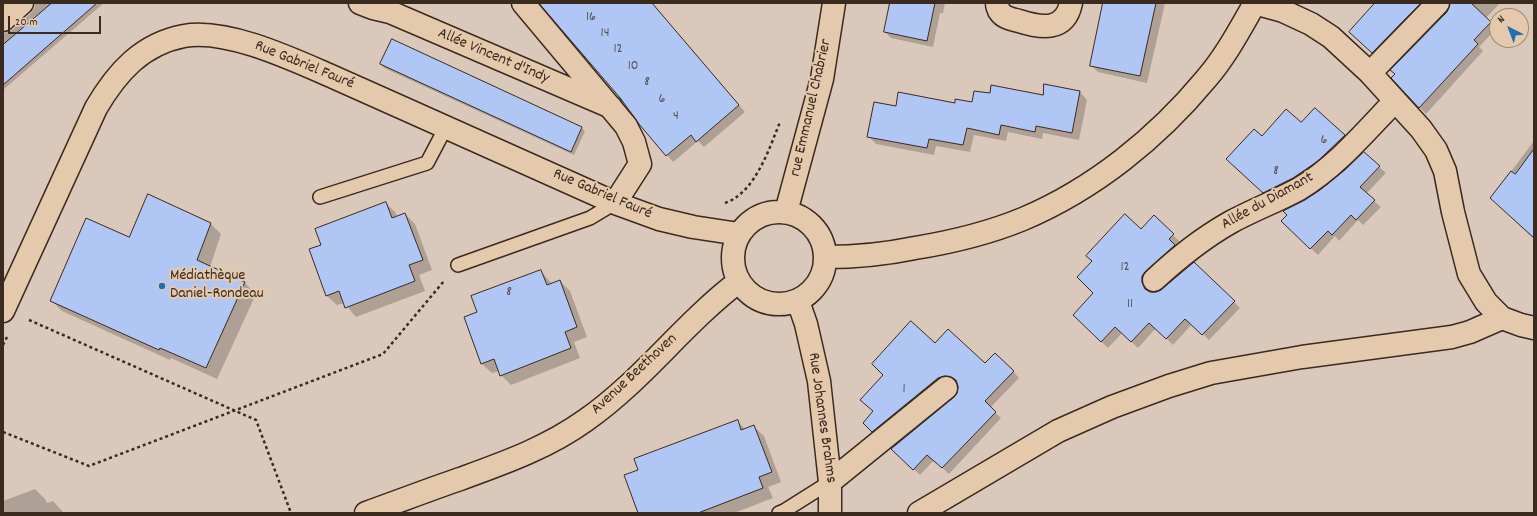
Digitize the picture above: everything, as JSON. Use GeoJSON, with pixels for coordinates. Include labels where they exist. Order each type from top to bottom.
{"type":"FeatureCollection","features":[{"type":"Feature","properties":{"kind":"street"},"geometry":{"type":"LineString","coordinates":[[3,20],[22,3]]}},
{"type":"Feature","properties":{"kind":"street","name":"Allée Vincent d'Indy"},"geometry":{"type":"LineString","coordinates":[[360,3],[373,8],[395,8],[610,108]]}},
{"type":"Feature","properties":{"kind":"street","name":"Allée Vincent d'Indy"},"geometry":{"type":"LineString","coordinates":[[522,3],[626,126],[634,142],[640,164],[615,203]]}},
{"type":"Feature","properties":{"kind":"street","name":"rue Emmanuel Chabrier"},"geometry":{"type":"LineString","coordinates":[[786,212],[822,79],[834,3]]}},
{"type":"Feature","properties":{"kind":"street"},"geometry":{"type":"LineString","coordinates":[[997,3],[999,12],[1008,18],[1037,27],[1051,26],[1062,22],[1070,10],[1071,3]]}},
{"type":"Feature","properties":{"kind":"street"},"geometry":{"type":"LineString","coordinates":[[826,257],[849,257],[891,253],[944,243],[1023,219],[1065,198],[1115,166],[1153,135],[1210,74],[1230,47],[1254,3],[1283,11],[1311,24],[1332,37],[1370,73],[1421,129],[1436,150],[1445,170],[1453,212],[1469,274],[1486,302],[1502,318],[1521,326],[1534,328]]}},
{"type":"Feature","properties":{"kind":"street"},"geometry":{"type":"LineString","coordinates":[[1370,73],[1438,3]]}},
{"type":"Feature","properties":{"kind":"street","name":"Rue Gabriel Fauré"},"geometry":{"type":"LineString","coordinates":[[3,310],[96,108],[109,85],[129,64],[145,51],[166,40],[186,35],[207,35],[232,38],[289,58],[615,203],[659,219],[693,227],[739,234]]}},
{"type":"Feature","properties":{"kind":"street","name":"Allée du Diamant"},"geometry":{"type":"LineString","coordinates":[[1154,280],[1178,258],[1202,240],[1231,222],[1299,189],[1325,170],[1395,101]]}},
{"type":"Feature","properties":{"kind":"street"},"geometry":{"type":"LineString","coordinates":[[786,212],[801,217],[814,228],[822,241],[826,257],[822,275],[813,290],[798,301],[782,305],[765,303],[749,295],[738,282],[733,266],[733,250],[739,234],[751,221],[768,213],[786,212]]}},
{"type":"Feature","properties":{"kind":"street","name":"Avenue Beethoven"},"geometry":{"type":"LineString","coordinates":[[366,513],[516,458],[562,435],[585,421],[635,380],[707,308],[738,282]]}},
{"type":"Feature","properties":{"kind":"street","name":"Rue Johannes Brahms"},"geometry":{"type":"LineString","coordinates":[[798,301],[806,324],[819,381],[830,482],[830,513]]}},
{"type":"Feature","properties":{"kind":"street"},"geometry":{"type":"LineString","coordinates":[[919,513],[1058,431],[1112,407],[1169,386],[1211,373],[1258,364],[1452,337],[1470,332],[1502,318]]}},
{"type":"Feature","properties":{"kind":"street"},"geometry":{"type":"LineString","coordinates":[[830,482],[946,388]]}},
{"type":"Feature","properties":{"kind":"lane"},"geometry":{"type":"LineString","coordinates":[[320,197],[427,163],[446,127]]}},
{"type":"Feature","properties":{"kind":"lane"},"geometry":{"type":"LineString","coordinates":[[458,265],[590,218],[615,203]]}},
{"type":"Feature","properties":{"kind":"lane"},"geometry":{"type":"LineString","coordinates":[[779,513],[830,482]]}},
{"type":"Feature","properties":{"kind":"path"},"geometry":{"type":"LineString","coordinates":[[721,204],[728,202],[744,192],[761,168],[781,120]]}},
{"type":"Feature","properties":{"kind":"path"},"geometry":{"type":"LineString","coordinates":[[3,432],[89,466],[109,459],[384,354],[458,265]]}},
{"type":"Feature","properties":{"kind":"path"},"geometry":{"type":"LineString","coordinates":[[3,310],[256,420],[291,513]]}},
{"type":"Feature","properties":{"kind":"building"},"geometry":{"type":"Polygon","coordinates":[[[52,3],[97,3],[3,85],[3,45],[52,3]]]}},
{"type":"Feature","properties":{"kind":"building"},"geometry":{"type":"Polygon","coordinates":[[[539,3],[652,3],[739,105],[696,142],[691,135],[666,156],[639,124],[621,99],[539,3]]]}},
{"type":"Feature","properties":{"kind":"building"},"geometry":{"type":"Polygon","coordinates":[[[890,3],[935,3],[927,41],[884,32],[890,3]]]}},
{"type":"Feature","properties":{"kind":"building"},"geometry":{"type":"Polygon","coordinates":[[[1103,3],[1156,3],[1140,76],[1090,66],[1103,3]]]}},
{"type":"Feature","properties":{"kind":"building"},"geometry":{"type":"Polygon","coordinates":[[[1375,3],[1421,3],[1372,53],[1349,32],[1375,3]]]}},
{"type":"Feature","properties":{"kind":"building"},"geometry":{"type":"Polygon","coordinates":[[[1450,3],[1471,3],[1489,20],[1489,24],[1474,40],[1478,44],[1419,108],[1391,78],[1395,74],[1390,70],[1447,12],[1450,3]]]}},
{"type":"Feature","properties":{"kind":"building"},"geometry":{"type":"Polygon","coordinates":[[[392,39],[582,127],[571,152],[380,64],[392,39]]]}},
{"type":"Feature","properties":{"kind":"building"},"geometry":{"type":"Polygon","coordinates":[[[1044,84],[1080,91],[1072,133],[1036,126],[1035,132],[1001,125],[999,135],[967,128],[963,145],[929,139],[927,148],[867,137],[874,102],[896,106],[898,92],[955,103],[955,99],[972,102],[974,91],[990,93],[991,85],[1043,95],[1044,84]]]}},
{"type":"Feature","properties":{"kind":"building"},"geometry":{"type":"Polygon","coordinates":[[[1315,108],[1345,135],[1318,161],[1293,178],[1263,193],[1226,159],[1254,129],[1262,136],[1286,109],[1301,122],[1315,108]]]}},
{"type":"Feature","properties":{"kind":"building"},"geometry":{"type":"Polygon","coordinates":[[[1534,149],[1534,238],[1490,198],[1511,171],[1515,174],[1534,149]]]}},
{"type":"Feature","properties":{"kind":"building"},"geometry":{"type":"Polygon","coordinates":[[[1364,152],[1380,166],[1360,187],[1375,200],[1356,220],[1351,215],[1332,235],[1328,231],[1310,249],[1281,221],[1287,215],[1283,211],[1305,200],[1320,190],[1364,152]]]}},
{"type":"Feature","properties":{"kind":"building","name":"Médiathèque Daniel-Rondeau"},"geometry":{"type":"Polygon","coordinates":[[[148,194],[211,223],[197,260],[245,282],[206,368],[160,348],[159,350],[50,301],[86,218],[129,237],[148,194]]]}},
{"type":"Feature","properties":{"kind":"building"},"geometry":{"type":"Polygon","coordinates":[[[386,202],[392,218],[405,213],[423,260],[409,265],[415,281],[345,308],[339,291],[326,296],[309,249],[321,245],[315,229],[386,202]]]}},
{"type":"Feature","properties":{"kind":"building"},"geometry":{"type":"Polygon","coordinates":[[[1125,214],[1141,229],[1154,215],[1174,234],[1169,239],[1175,245],[1142,276],[1142,282],[1145,289],[1150,292],[1156,292],[1162,289],[1194,262],[1235,301],[1202,335],[1185,319],[1166,339],[1149,323],[1131,342],[1115,327],[1101,342],[1073,315],[1093,293],[1077,277],[1092,261],[1086,256],[1125,214]]]}},
{"type":"Feature","properties":{"kind":"building"},"geometry":{"type":"Polygon","coordinates":[[[541,270],[547,285],[560,280],[577,327],[565,332],[571,348],[500,376],[494,359],[481,364],[464,317],[477,312],[471,296],[541,270]]]}},
{"type":"Feature","properties":{"kind":"building"},"geometry":{"type":"Polygon","coordinates":[[[911,321],[935,343],[948,329],[985,363],[995,353],[1014,371],[985,401],[996,412],[942,468],[927,455],[913,470],[891,449],[954,397],[957,393],[958,386],[956,380],[951,377],[944,376],[938,378],[872,432],[863,423],[873,411],[860,400],[883,375],[872,364],[911,321]]]}},
{"type":"Feature","properties":{"kind":"building"},"geometry":{"type":"Polygon","coordinates":[[[738,420],[741,430],[754,425],[772,472],[759,477],[763,488],[698,513],[638,513],[624,475],[638,470],[634,459],[738,420]]]}},
{"type":"Feature","properties":{"kind":"place","name":"Médiathèque Daniel-Rondeau"},"geometry":{"type":"Point","coordinates":[162,286]}}]}
